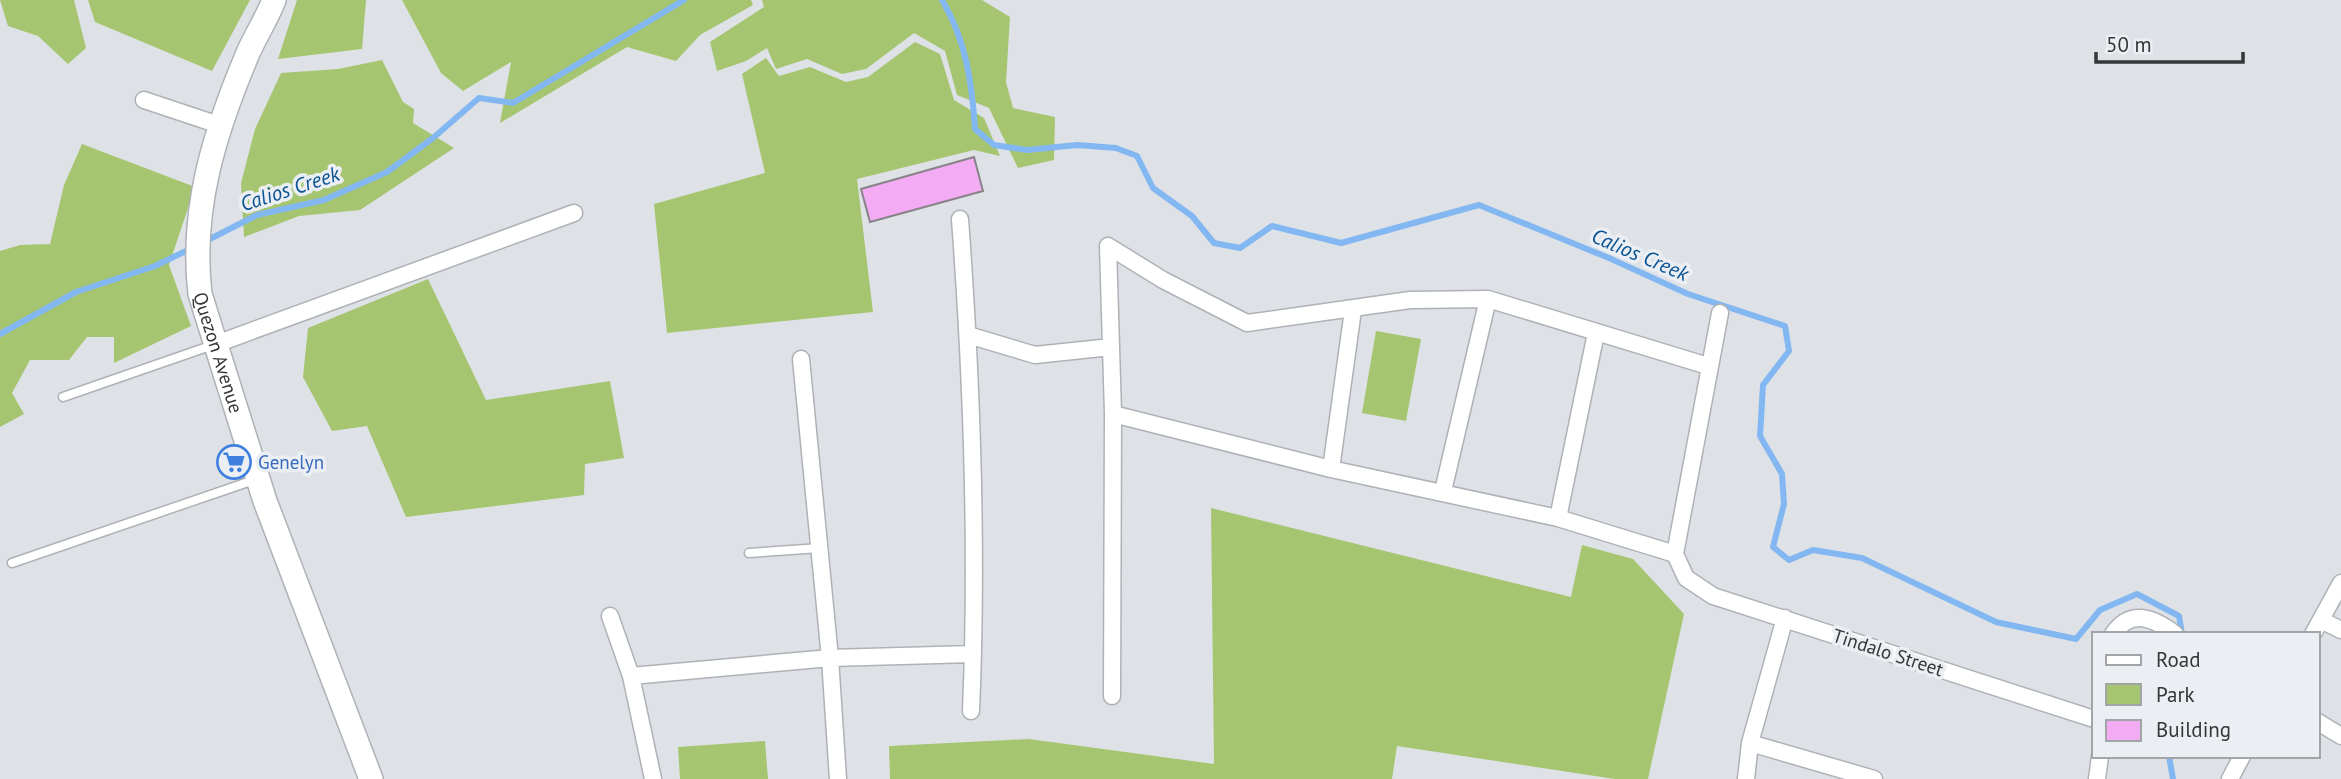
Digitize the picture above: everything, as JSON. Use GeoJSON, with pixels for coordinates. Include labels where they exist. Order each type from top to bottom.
{"type":"FeatureCollection","features":[{"type":"Feature","properties":{"kind":"main road","name":"Quezon Avenue"},"geometry":{"type":"LineString","coordinates":[[274,0],[219,125],[197,229],[200,294],[260,478],[265,501],[371,779]]}},
{"type":"Feature","properties":{"kind":"street"},"geometry":{"type":"LineString","coordinates":[[144,100],[219,125]]}},
{"type":"Feature","properties":{"kind":"street"},"geometry":{"type":"LineString","coordinates":[[216,344],[574,213]]}},
{"type":"Feature","properties":{"kind":"street"},"geometry":{"type":"LineString","coordinates":[[960,219],[968,335],[973,654],[971,711]]}},
{"type":"Feature","properties":{"kind":"street"},"geometry":{"type":"LineString","coordinates":[[1112,696],[1113,414],[1108,246],[1163,280],[1247,323],[1410,300],[1488,299],[1708,366]]}},
{"type":"Feature","properties":{"kind":"street"},"geometry":{"type":"LineString","coordinates":[[1443,491],[1488,299]]}},
{"type":"Feature","properties":{"kind":"street"},"geometry":{"type":"LineString","coordinates":[[1331,469],[1353,310]]}},
{"type":"Feature","properties":{"kind":"street"},"geometry":{"type":"LineString","coordinates":[[1113,414],[1331,469],[1443,491],[1558,518],[1675,554],[1720,313]]}},
{"type":"Feature","properties":{"kind":"street"},"geometry":{"type":"LineString","coordinates":[[1558,518],[1596,333]]}},
{"type":"Feature","properties":{"kind":"street"},"geometry":{"type":"LineString","coordinates":[[968,335],[1035,355],[1111,347]]}},
{"type":"Feature","properties":{"kind":"street"},"geometry":{"type":"LineString","coordinates":[[801,359],[830,658],[838,779]]}},
{"type":"Feature","properties":{"kind":"street","name":"Tindalo Street"},"geometry":{"type":"LineString","coordinates":[[1675,554],[1686,578],[1713,596],[2092,718]]}},
{"type":"Feature","properties":{"kind":"street"},"geometry":{"type":"LineString","coordinates":[[2341,583],[2317,627],[2341,630]]}},
{"type":"Feature","properties":{"kind":"street"},"geometry":{"type":"LineString","coordinates":[[610,616],[631,676],[653,779]]}},
{"type":"Feature","properties":{"kind":"street"},"geometry":{"type":"LineString","coordinates":[[2115,632],[2128,618],[2143,616],[2172,632]]}},
{"type":"Feature","properties":{"kind":"street"},"geometry":{"type":"LineString","coordinates":[[1746,779],[1750,743],[1785,618]]}},
{"type":"Feature","properties":{"kind":"street"},"geometry":{"type":"LineString","coordinates":[[631,676],[830,658],[973,654]]}},
{"type":"Feature","properties":{"kind":"street"},"geometry":{"type":"LineString","coordinates":[[2320,723],[2341,736]]}},
{"type":"Feature","properties":{"kind":"street"},"geometry":{"type":"LineString","coordinates":[[1750,743],[1874,779]]}},
{"type":"Feature","properties":{"kind":"street"},"geometry":{"type":"LineString","coordinates":[[2097,779],[2100,758]]}},
{"type":"Feature","properties":{"kind":"street"},"geometry":{"type":"LineString","coordinates":[[2230,779],[2241,758]]}},
{"type":"Feature","properties":{"kind":"lane"},"geometry":{"type":"LineString","coordinates":[[63,397],[216,344]]}},
{"type":"Feature","properties":{"kind":"lane"},"geometry":{"type":"LineString","coordinates":[[12,563],[260,478]]}},
{"type":"Feature","properties":{"kind":"lane"},"geometry":{"type":"LineString","coordinates":[[748,554],[820,548]]}},
{"type":"Feature","properties":{"kind":"green space"},"geometry":{"type":"Polygon","coordinates":[[[0,0],[74,0],[86,48],[68,64],[38,36],[8,26],[0,0]]]}},
{"type":"Feature","properties":{"kind":"green space"},"geometry":{"type":"Polygon","coordinates":[[[88,0],[250,0],[212,71],[95,22],[88,0]]]}},
{"type":"Feature","properties":{"kind":"green space"},"geometry":{"type":"Polygon","coordinates":[[[297,0],[366,0],[362,49],[278,59],[297,0]]]}},
{"type":"Feature","properties":{"kind":"green space"},"geometry":{"type":"Polygon","coordinates":[[[402,0],[751,0],[753,5],[700,35],[676,61],[627,47],[500,123],[511,62],[463,91],[441,73],[402,0]]]}},
{"type":"Feature","properties":{"kind":"green space"},"geometry":{"type":"Polygon","coordinates":[[[762,0],[982,0],[1010,17],[1006,82],[1013,108],[1055,117],[1054,160],[1018,168],[989,108],[957,95],[945,51],[914,33],[866,69],[842,74],[807,59],[776,69],[767,48],[746,61],[717,71],[710,42],[764,7],[762,0]]]}},
{"type":"Feature","properties":{"kind":"green space"},"geometry":{"type":"Polygon","coordinates":[[[915,42],[940,54],[954,100],[984,118],[1000,156],[974,150],[857,179],[873,312],[667,333],[654,204],[765,173],[742,74],[766,58],[779,76],[810,67],[846,82],[868,77],[915,42]]]}},
{"type":"Feature","properties":{"kind":"green space"},"geometry":{"type":"Polygon","coordinates":[[[382,60],[403,102],[414,109],[413,123],[454,148],[360,210],[299,216],[244,237],[241,183],[255,129],[281,73],[338,69],[382,60]]]}},
{"type":"Feature","properties":{"kind":"green space"},"geometry":{"type":"Polygon","coordinates":[[[82,144],[195,187],[169,265],[191,326],[114,363],[114,337],[87,337],[69,360],[30,360],[12,393],[24,414],[0,427],[0,251],[20,245],[50,244],[64,185],[82,144]]]}},
{"type":"Feature","properties":{"kind":"green space"},"geometry":{"type":"Polygon","coordinates":[[[428,279],[486,400],[610,381],[624,458],[585,464],[584,495],[406,517],[367,426],[332,431],[303,377],[308,328],[428,279]]]}},
{"type":"Feature","properties":{"kind":"green space"},"geometry":{"type":"Polygon","coordinates":[[[1376,331],[1421,339],[1406,421],[1362,413],[1376,331]]]}},
{"type":"Feature","properties":{"kind":"green space"},"geometry":{"type":"Polygon","coordinates":[[[1211,508],[1571,597],[1582,545],[1633,559],[1684,614],[1648,779],[1615,779],[1397,746],[1392,779],[890,779],[889,746],[1029,739],[1214,764],[1211,508]]]}},
{"type":"Feature","properties":{"kind":"green space"},"geometry":{"type":"Polygon","coordinates":[[[765,741],[768,779],[680,779],[678,747],[765,741]]]}},
{"type":"Feature","properties":{"kind":"building"},"geometry":{"type":"Polygon","coordinates":[[[974,157],[983,191],[870,222],[861,189],[974,157]]]}},
{"type":"Feature","properties":{"kind":"waterway","name":"Calios Creek"},"geometry":{"type":"LineString","coordinates":[[202,243],[257,215],[324,200],[387,172],[433,138],[479,98],[513,103],[684,0]]}},
{"type":"Feature","properties":{"kind":"waterway","name":"Calios Creek"},"geometry":{"type":"LineString","coordinates":[[942,0],[962,46],[972,95],[975,129],[994,145],[1027,150],[1077,145],[1116,148],[1137,156],[1153,188],[1192,216],[1214,243],[1240,248],[1272,226],[1341,243],[1479,205],[1609,258],[1688,294],[1785,326],[1789,351],[1763,385],[1760,436],[1782,474],[1784,504],[1773,547],[1789,560],[1813,550],[1862,558],[1996,622],[2076,639],[2100,610],[2137,594],[2179,616],[2182,632]]}},
{"type":"Feature","properties":{"kind":"waterway","name":"Calios Creek"},"geometry":{"type":"LineString","coordinates":[[0,334],[76,292],[155,266],[192,248]]}},
{"type":"Feature","properties":{"kind":"waterway","name":"Calios Creek"},"geometry":{"type":"LineString","coordinates":[[2169,758],[2173,779]]}},
{"type":"Feature","properties":{"kind":"place","name":"Genelyn"},"geometry":{"type":"Point","coordinates":[234,462]}}]}
